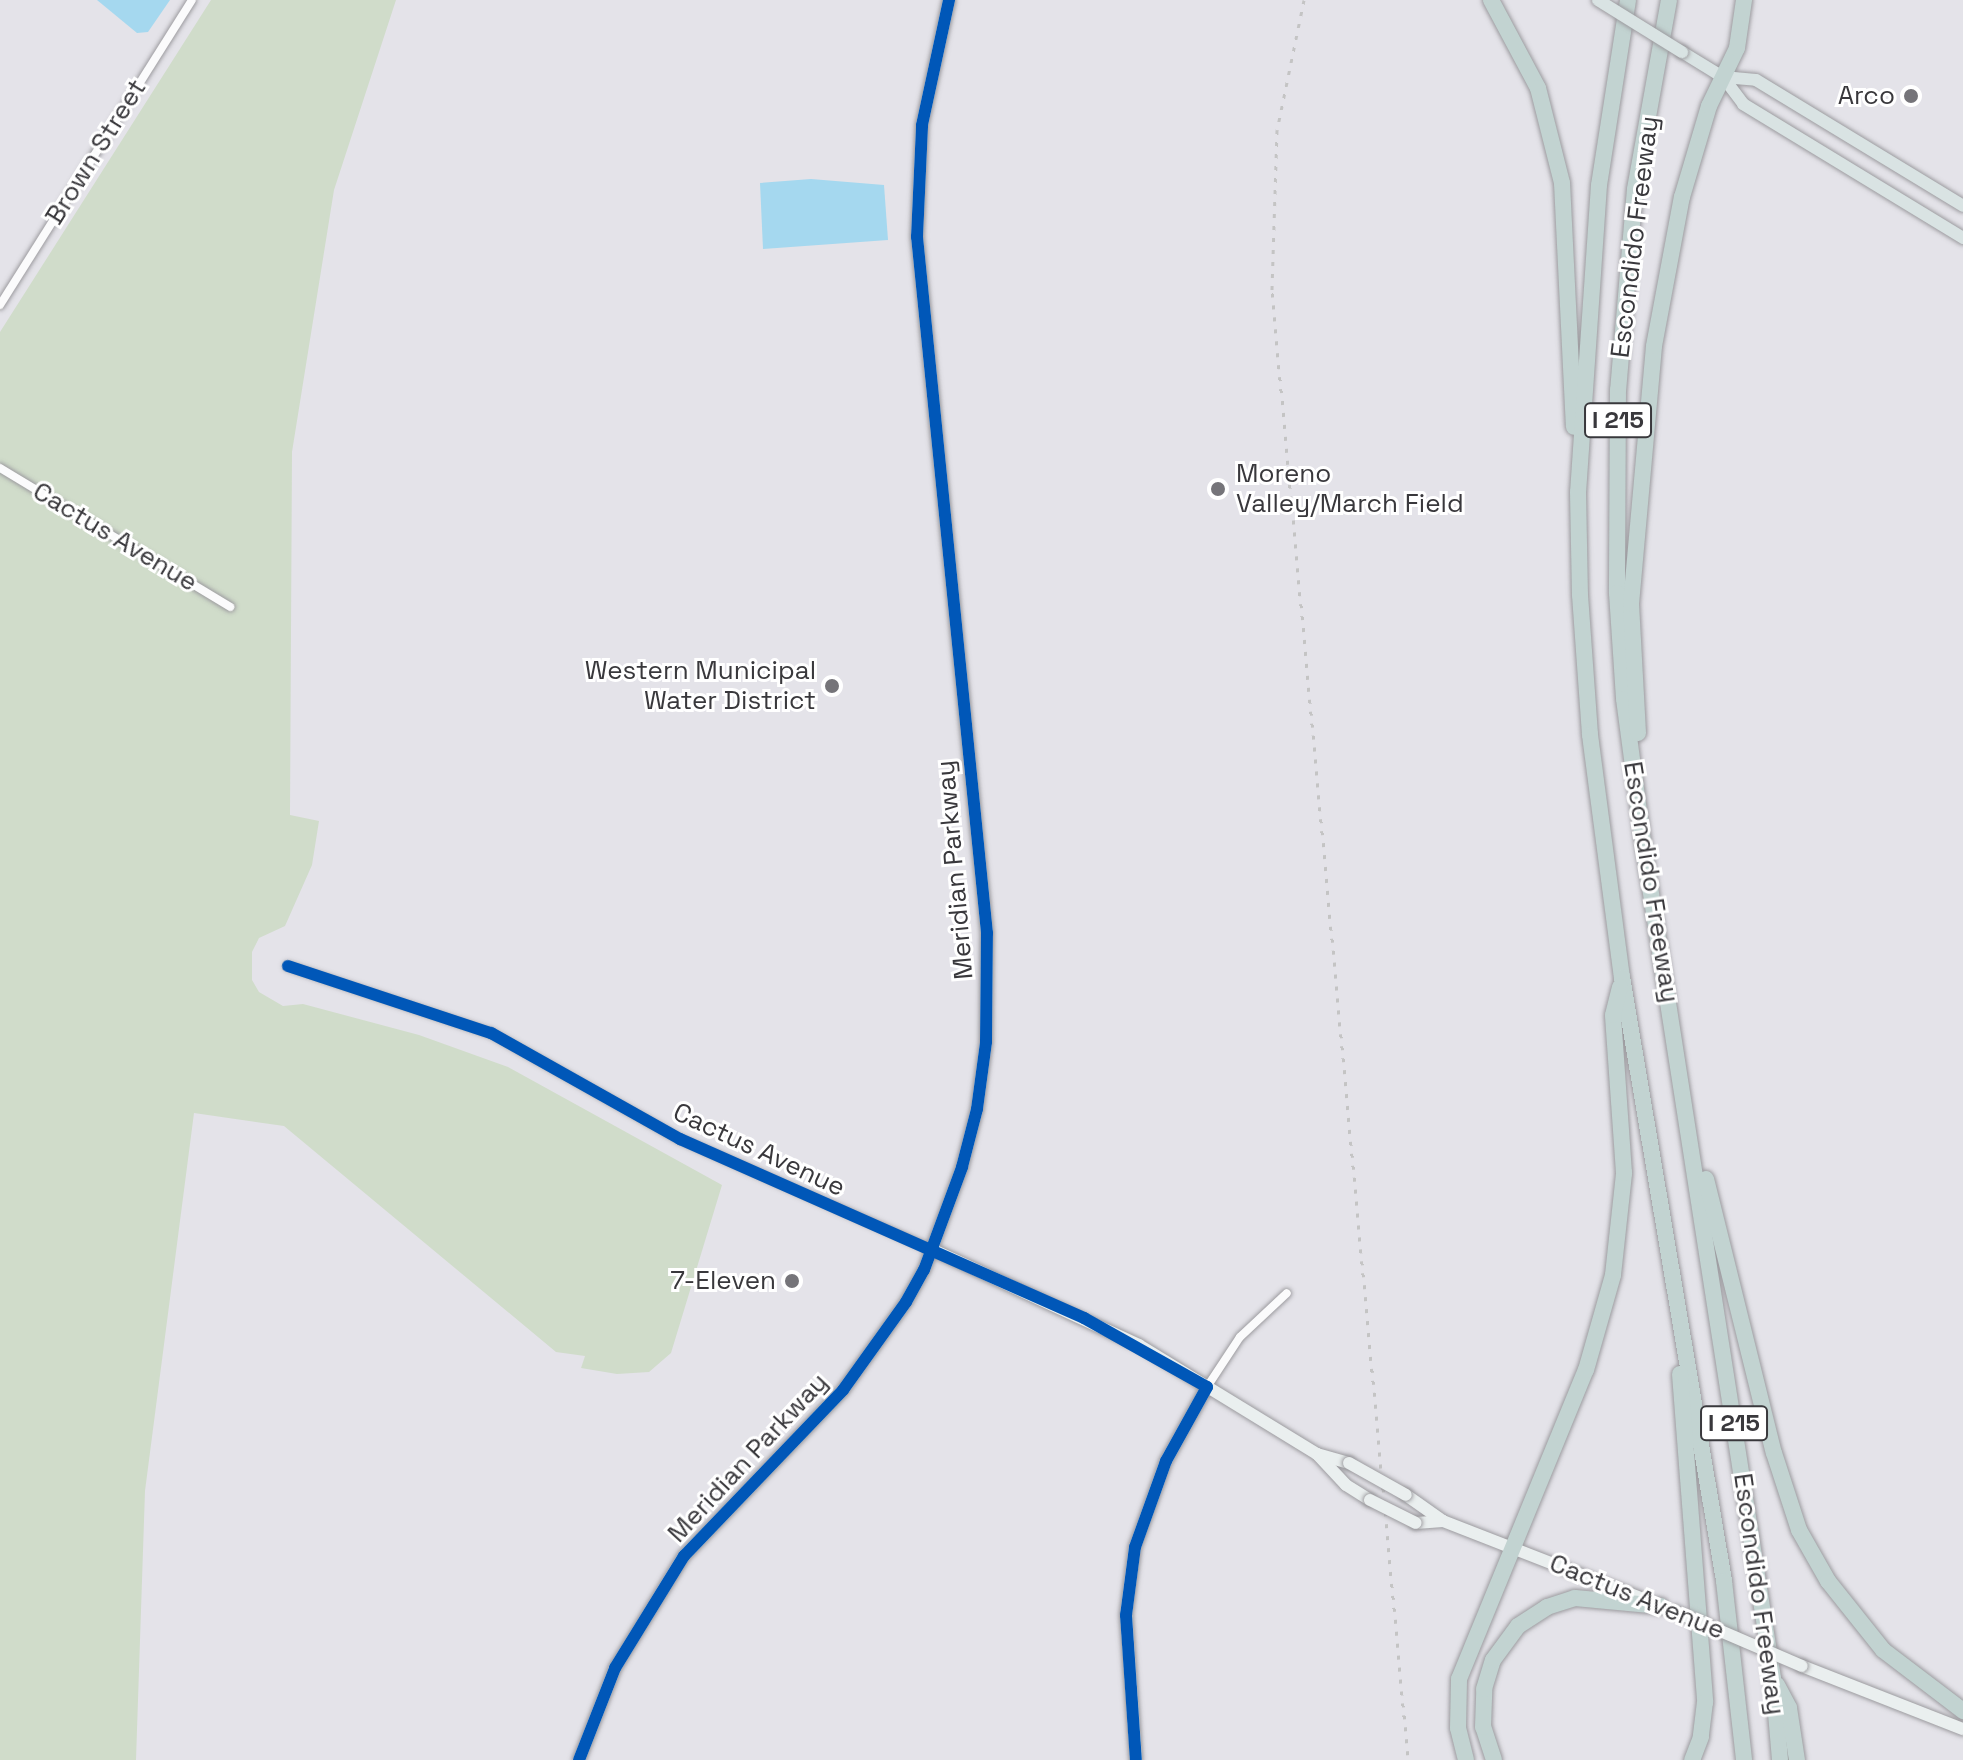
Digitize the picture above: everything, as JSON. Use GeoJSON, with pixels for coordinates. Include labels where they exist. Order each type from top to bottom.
{"type":"FeatureCollection","features":[{"type":"Feature","properties":{"kind":"highway"},"geometry":{"type":"LineString","coordinates":[[1491,0],[1538,88],[1562,183],[1578,492]]}},
{"type":"Feature","properties":{"kind":"highway"},"geometry":{"type":"LineString","coordinates":[[1614,0],[1614,70]]}},
{"type":"Feature","properties":{"kind":"highway","name":"Escondido Freeway"},"geometry":{"type":"LineString","coordinates":[[1628,0],[1614,70],[1599,185],[1578,492],[1590,735],[1622,977],[1724,1581],[1744,1760]]}},
{"type":"Feature","properties":{"kind":"highway","name":"Escondido Freeway"},"geometry":{"type":"LineString","coordinates":[[1669,0],[1635,189],[1618,390],[1617,593],[1643,842],[1773,1678],[1780,1760]]}},
{"type":"Feature","properties":{"kind":"highway"},"geometry":{"type":"LineString","coordinates":[[1643,842],[1631,604],[1638,480],[1654,346],[1682,197],[1723,77],[1737,48],[1744,0]]}},
{"type":"Feature","properties":{"kind":"highway"},"geometry":{"type":"LineString","coordinates":[[1466,1760],[1458,1728],[1459,1679],[1511,1546],[1586,1370],[1613,1275],[1624,1173],[1613,1015],[1622,977]]}},
{"type":"Feature","properties":{"kind":"highway"},"geometry":{"type":"LineString","coordinates":[[1682,1086],[1774,1453],[1799,1530],[1828,1581],[1883,1650],[1963,1711]]}},
{"type":"Feature","properties":{"kind":"highway"},"geometry":{"type":"LineString","coordinates":[[1669,1253],[1705,1702],[1692,1760]]}},
{"type":"Feature","properties":{"kind":"highway"},"geometry":{"type":"LineString","coordinates":[[1494,1760],[1483,1727],[1484,1689],[1493,1660],[1518,1626],[1547,1607],[1575,1598],[1668,1609]]}},
{"type":"Feature","properties":{"kind":"highway"},"geometry":{"type":"LineString","coordinates":[[1773,1678],[1789,1708],[1797,1760]]}},
{"type":"Feature","properties":{"kind":"main road","name":"Meridian Parkway"},"geometry":{"type":"LineString","coordinates":[[579,1760],[615,1668],[648,1608],[717,1518],[857,1374],[906,1302],[931,1249],[977,1109],[988,983],[917,237],[922,125],[949,0]]}},
{"type":"Feature","properties":{"kind":"main road"},"geometry":{"type":"LineString","coordinates":[[1598,0],[1723,77],[1743,104],[1963,238]]}},
{"type":"Feature","properties":{"kind":"main road"},"geometry":{"type":"LineString","coordinates":[[1723,77],[1756,80],[1963,206]]}},
{"type":"Feature","properties":{"kind":"main road","name":"Cactus Avenue"},"geometry":{"type":"LineString","coordinates":[[931,1249],[1098,1324],[1317,1454],[1346,1485],[1416,1523],[1443,1521]]}},
{"type":"Feature","properties":{"kind":"main road"},"geometry":{"type":"LineString","coordinates":[[1136,1760],[1126,1615],[1135,1547],[1166,1461],[1207,1387]]}},
{"type":"Feature","properties":{"kind":"main road","name":"Cactus Avenue"},"geometry":{"type":"LineString","coordinates":[[1317,1454],[1349,1463],[1406,1495],[1443,1521],[1963,1729]]}},
{"type":"Feature","properties":{"kind":"street","name":"Brown Street"},"geometry":{"type":"LineString","coordinates":[[0,305],[192,0]]}},
{"type":"Feature","properties":{"kind":"street","name":"Cactus Avenue"},"geometry":{"type":"LineString","coordinates":[[0,468],[230,607]]}},
{"type":"Feature","properties":{"kind":"street","name":"Cactus Avenue"},"geometry":{"type":"LineString","coordinates":[[288,966],[491,1033],[680,1139],[931,1249]]}},
{"type":"Feature","properties":{"kind":"street"},"geometry":{"type":"LineString","coordinates":[[1207,1387],[1249,1327],[1287,1293]]}},
{"type":"Feature","properties":{"kind":"green space"},"geometry":{"type":"Polygon","coordinates":[[[211,0],[396,0],[334,190],[292,452],[290,815],[319,821],[312,865],[285,926],[259,938],[252,952],[252,980],[259,992],[283,1006],[303,1004],[419,1035],[508,1067],[722,1185],[671,1353],[649,1372],[617,1374],[581,1368],[585,1356],[556,1352],[284,1126],[194,1113],[145,1491],[136,1760],[0,1760],[0,332],[211,0]]]}},
{"type":"Feature","properties":{"kind":"water"},"geometry":{"type":"Polygon","coordinates":[[[97,0],[170,0],[148,32],[137,33],[97,0]]]}},
{"type":"Feature","properties":{"kind":"water"},"geometry":{"type":"Polygon","coordinates":[[[811,179],[884,185],[888,240],[763,249],[760,183],[811,179]]]}},
{"type":"Feature","properties":{"kind":"railway"},"geometry":{"type":"LineString","coordinates":[[1304,0],[1277,130],[1272,293],[1408,1760]]}},
{"type":"Feature","properties":{"kind":"cycle path"},"geometry":{"type":"LineString","coordinates":[[579,1760],[615,1668],[684,1556],[843,1390],[906,1302],[924,1270],[962,1167],[977,1109],[986,1042],[987,933],[917,237],[922,125],[949,0]]}},
{"type":"Feature","properties":{"kind":"cycle path"},"geometry":{"type":"LineString","coordinates":[[288,966],[491,1033],[680,1139],[1084,1318],[1207,1387],[1166,1461],[1135,1547],[1126,1615],[1136,1760]]}},
{"type":"Feature","properties":{"kind":"place","name":"Arco"},"geometry":{"type":"Point","coordinates":[1911,96]}},
{"type":"Feature","properties":{"kind":"place","name":"Moreno Valley/March Field"},"geometry":{"type":"Point","coordinates":[1218,489]}},
{"type":"Feature","properties":{"kind":"place","name":"Western Municipal Water District"},"geometry":{"type":"Point","coordinates":[832,686]}},
{"type":"Feature","properties":{"kind":"place","name":"7-Eleven"},"geometry":{"type":"Point","coordinates":[792,1281]}}]}
